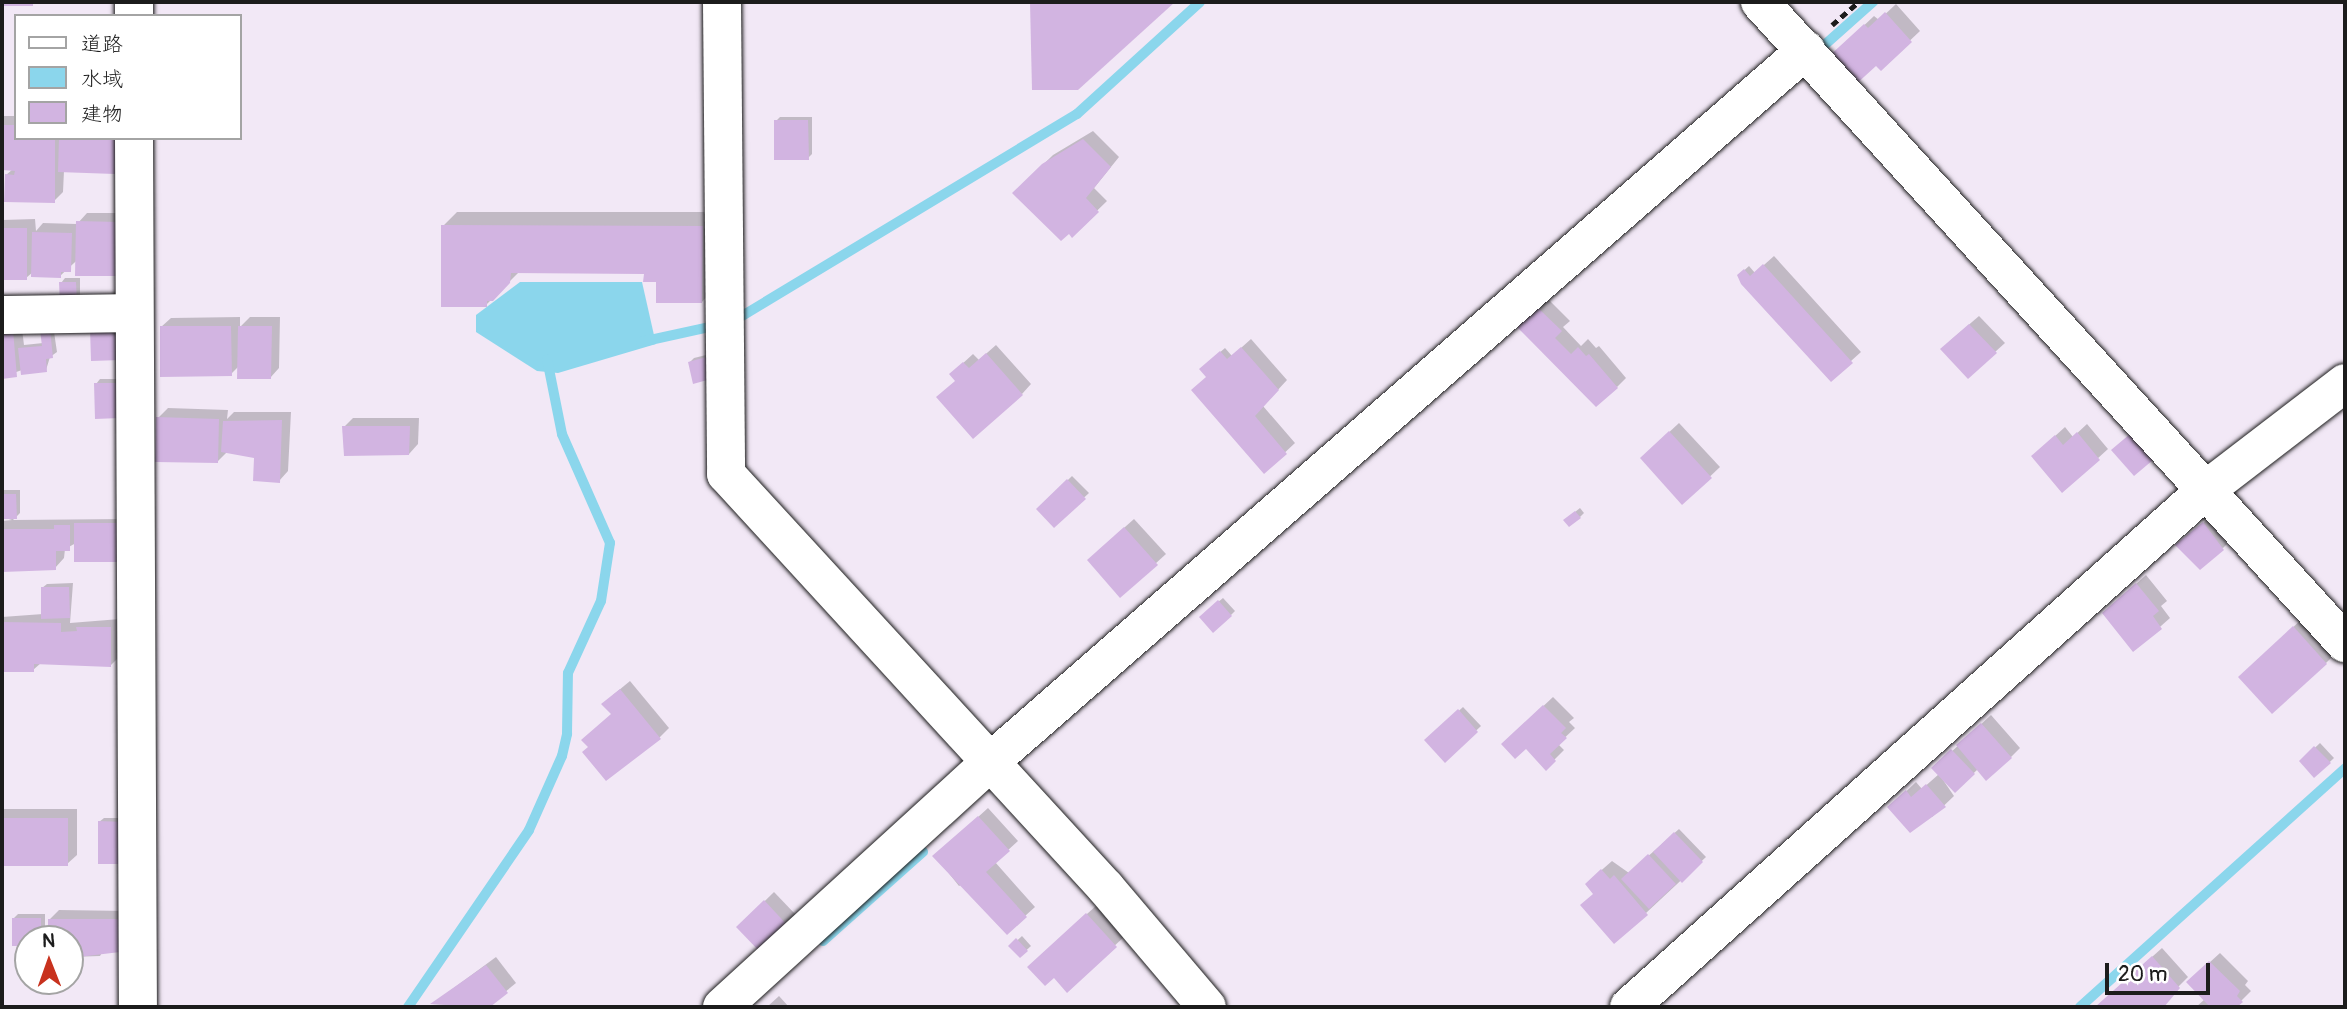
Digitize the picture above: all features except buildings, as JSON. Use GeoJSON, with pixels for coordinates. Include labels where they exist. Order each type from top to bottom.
{"type":"FeatureCollection","features":[{"type":"Feature","properties":{"kind":"street"},"geometry":{"type":"LineString","coordinates":[[722,2],[726,474],[990,762],[1207,1007]]}},
{"type":"Feature","properties":{"kind":"street"},"geometry":{"type":"LineString","coordinates":[[1760,2],[2345,643]]}},
{"type":"Feature","properties":{"kind":"street"},"geometry":{"type":"LineString","coordinates":[[722,1007],[990,762],[1806,50]]}},
{"type":"Feature","properties":{"kind":"street"},"geometry":{"type":"LineString","coordinates":[[134,140],[138,1007]]}},
{"type":"Feature","properties":{"kind":"street"},"geometry":{"type":"LineString","coordinates":[[2,315],[134,313]]}},
{"type":"Feature","properties":{"kind":"street"},"geometry":{"type":"LineString","coordinates":[[1629,1007],[2207,489],[2345,383]]}},
{"type":"Feature","properties":{"kind":"water"},"geometry":{"type":"Polygon","coordinates":[[[520,282],[642,282],[656,344],[558,373],[537,371],[476,332],[476,315],[520,282]]]}},
{"type":"Feature","properties":{"kind":"waterway"},"geometry":{"type":"LineString","coordinates":[[742,316],[1077,114],[1200,2]]}},
{"type":"Feature","properties":{"kind":"waterway"},"geometry":{"type":"LineString","coordinates":[[1820,49],[1873,2]]}},
{"type":"Feature","properties":{"kind":"waterway"},"geometry":{"type":"LineString","coordinates":[[641,342],[705,328]]}},
{"type":"Feature","properties":{"kind":"waterway"},"geometry":{"type":"LineString","coordinates":[[408,1007],[529,830],[562,756],[567,734],[568,673],[601,601],[610,543],[562,434],[547,359]]}},
{"type":"Feature","properties":{"kind":"waterway"},"geometry":{"type":"LineString","coordinates":[[2080,1007],[2345,768]]}},
{"type":"Feature","properties":{"kind":"waterway"},"geometry":{"type":"LineString","coordinates":[[823,941],[923,852]]}}]}
